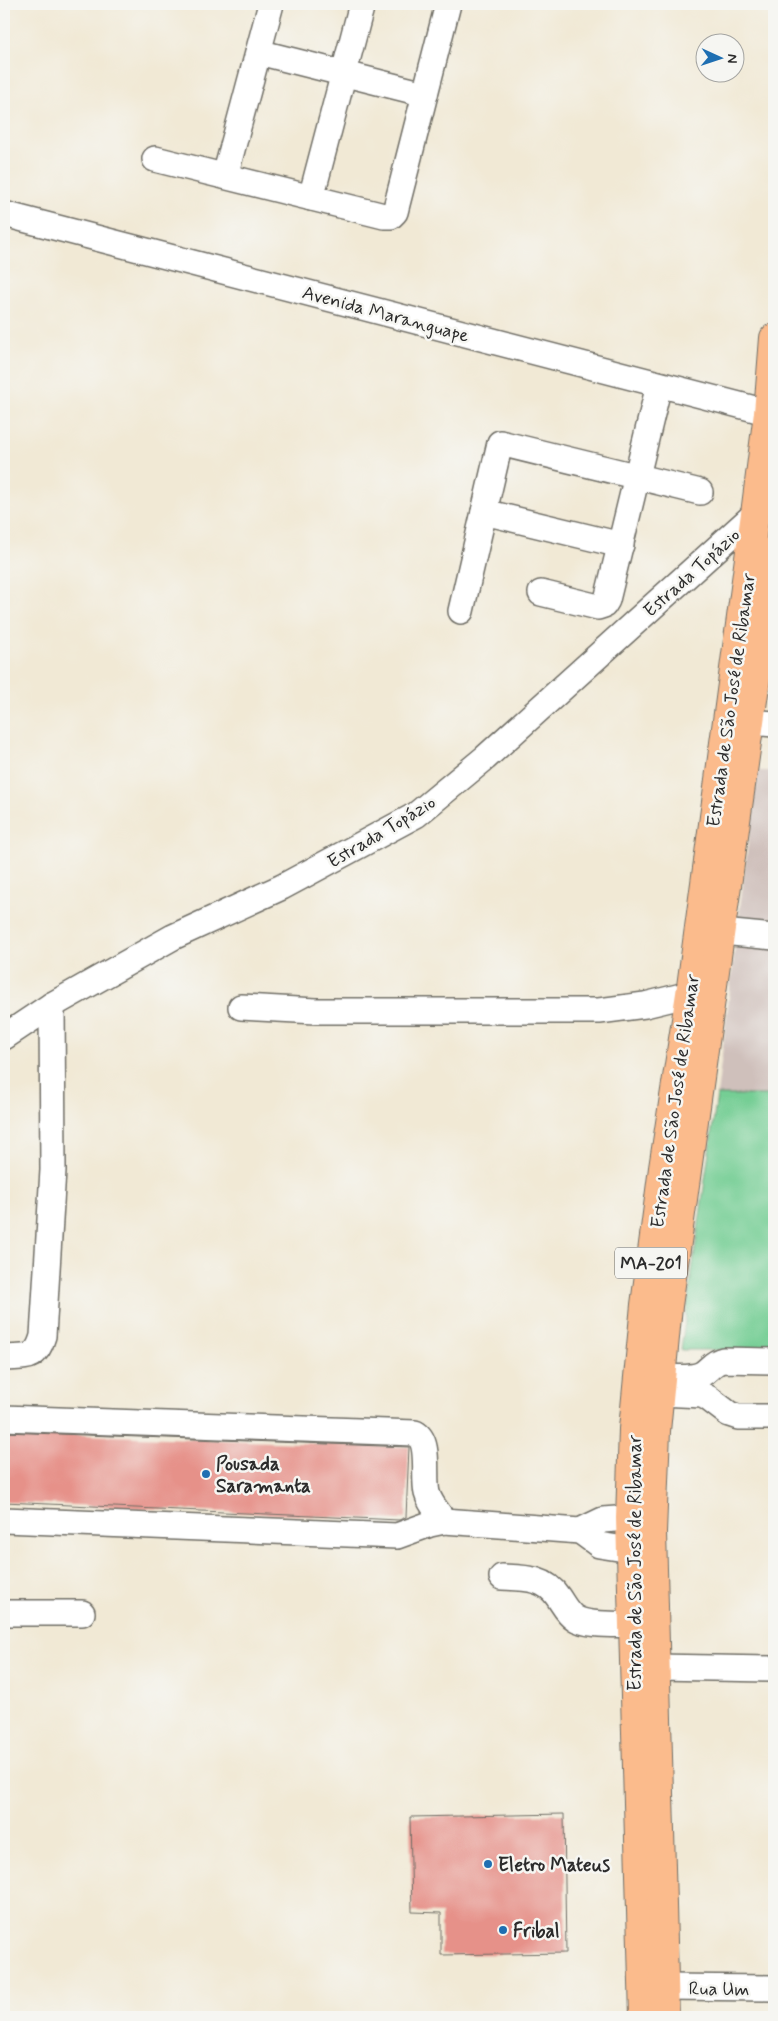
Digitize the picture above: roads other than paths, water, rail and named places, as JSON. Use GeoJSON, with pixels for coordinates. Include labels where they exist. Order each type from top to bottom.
{"type":"FeatureCollection","features":[{"type":"Feature","properties":{"kind":"main road","name":"Estrada de São José de Ribamar"},"geometry":{"type":"LineString","coordinates":[[644,2017],[630,1518],[632,1429],[644,1314],[663,1168],[690,994],[755,514],[771,413],[774,338]]}},
{"type":"Feature","properties":{"kind":"main road","name":"Estrada de São José de Ribamar"},"geometry":{"type":"LineString","coordinates":[[665,2017],[652,1532],[660,1385],[668,1306],[686,1171],[722,932],[762,723],[774,550]]}},
{"type":"Feature","properties":{"kind":"street"},"geometry":{"type":"LineString","coordinates":[[225,176],[271,4]]}},
{"type":"Feature","properties":{"kind":"street"},"geometry":{"type":"LineString","coordinates":[[311,198],[362,4]]}},
{"type":"Feature","properties":{"kind":"street"},"geometry":{"type":"LineString","coordinates":[[155,159],[390,216],[395,212],[448,4]]}},
{"type":"Feature","properties":{"kind":"street"},"geometry":{"type":"LineString","coordinates":[[258,52],[425,94]]}},
{"type":"Feature","properties":{"kind":"street","name":"Avenida Maranguape"},"geometry":{"type":"LineString","coordinates":[[4,214],[771,413]]}},
{"type":"Feature","properties":{"kind":"street"},"geometry":{"type":"LineString","coordinates":[[541,593],[598,607],[604,605],[607,600],[659,384]]}},
{"type":"Feature","properties":{"kind":"street"},"geometry":{"type":"LineString","coordinates":[[461,611],[500,443],[700,492]]}},
{"type":"Feature","properties":{"kind":"street"},"geometry":{"type":"LineString","coordinates":[[484,512],[621,545]]}},
{"type":"Feature","properties":{"kind":"street","name":"Estrada Topázio"},"geometry":{"type":"LineString","coordinates":[[4,1037],[52,1006],[173,937],[282,887],[416,815],[485,758],[755,514]]}},
{"type":"Feature","properties":{"kind":"street"},"geometry":{"type":"LineString","coordinates":[[722,932],[774,937]]}},
{"type":"Feature","properties":{"kind":"street"},"geometry":{"type":"LineString","coordinates":[[241,1007],[316,1011],[599,1011],[645,1004],[690,994]]}},
{"type":"Feature","properties":{"kind":"street"},"geometry":{"type":"LineString","coordinates":[[4,1358],[32,1356],[40,1348],[43,1336],[53,1170],[52,1006]]}},
{"type":"Feature","properties":{"kind":"street"},"geometry":{"type":"LineString","coordinates":[[660,1385],[691,1378],[705,1372],[717,1362],[723,1360],[774,1361]]}},
{"type":"Feature","properties":{"kind":"street"},"geometry":{"type":"LineString","coordinates":[[660,1385],[702,1395],[729,1414],[738,1417],[774,1417]]}},
{"type":"Feature","properties":{"kind":"street"},"geometry":{"type":"LineString","coordinates":[[4,1418],[415,1433],[421,1436],[424,1443],[425,1479],[429,1500],[444,1521]]}},
{"type":"Feature","properties":{"kind":"street"},"geometry":{"type":"LineString","coordinates":[[4,1520],[397,1536],[444,1521],[580,1530],[603,1520],[630,1518]]}},
{"type":"Feature","properties":{"kind":"street"},"geometry":{"type":"LineString","coordinates":[[580,1530],[599,1545],[631,1550]]}},
{"type":"Feature","properties":{"kind":"street"},"geometry":{"type":"LineString","coordinates":[[502,1577],[530,1578],[548,1586],[556,1593],[568,1612],[576,1619],[586,1622],[633,1625]]}},
{"type":"Feature","properties":{"kind":"street"},"geometry":{"type":"LineString","coordinates":[[4,1613],[82,1613]]}},
{"type":"Feature","properties":{"kind":"street"},"geometry":{"type":"LineString","coordinates":[[656,1667],[774,1669]]}},
{"type":"Feature","properties":{"kind":"street","name":"Rua Um"},"geometry":{"type":"LineString","coordinates":[[664,1987],[774,1988]]}},
{"type":"Feature","properties":{"kind":"place","name":"Pousada Saramanta"},"geometry":{"type":"Point","coordinates":[206,1474]}},
{"type":"Feature","properties":{"kind":"place","name":"Eletro Mateus"},"geometry":{"type":"Point","coordinates":[488,1864]}},
{"type":"Feature","properties":{"kind":"place","name":"Fribal"},"geometry":{"type":"Point","coordinates":[503,1930]}}]}
